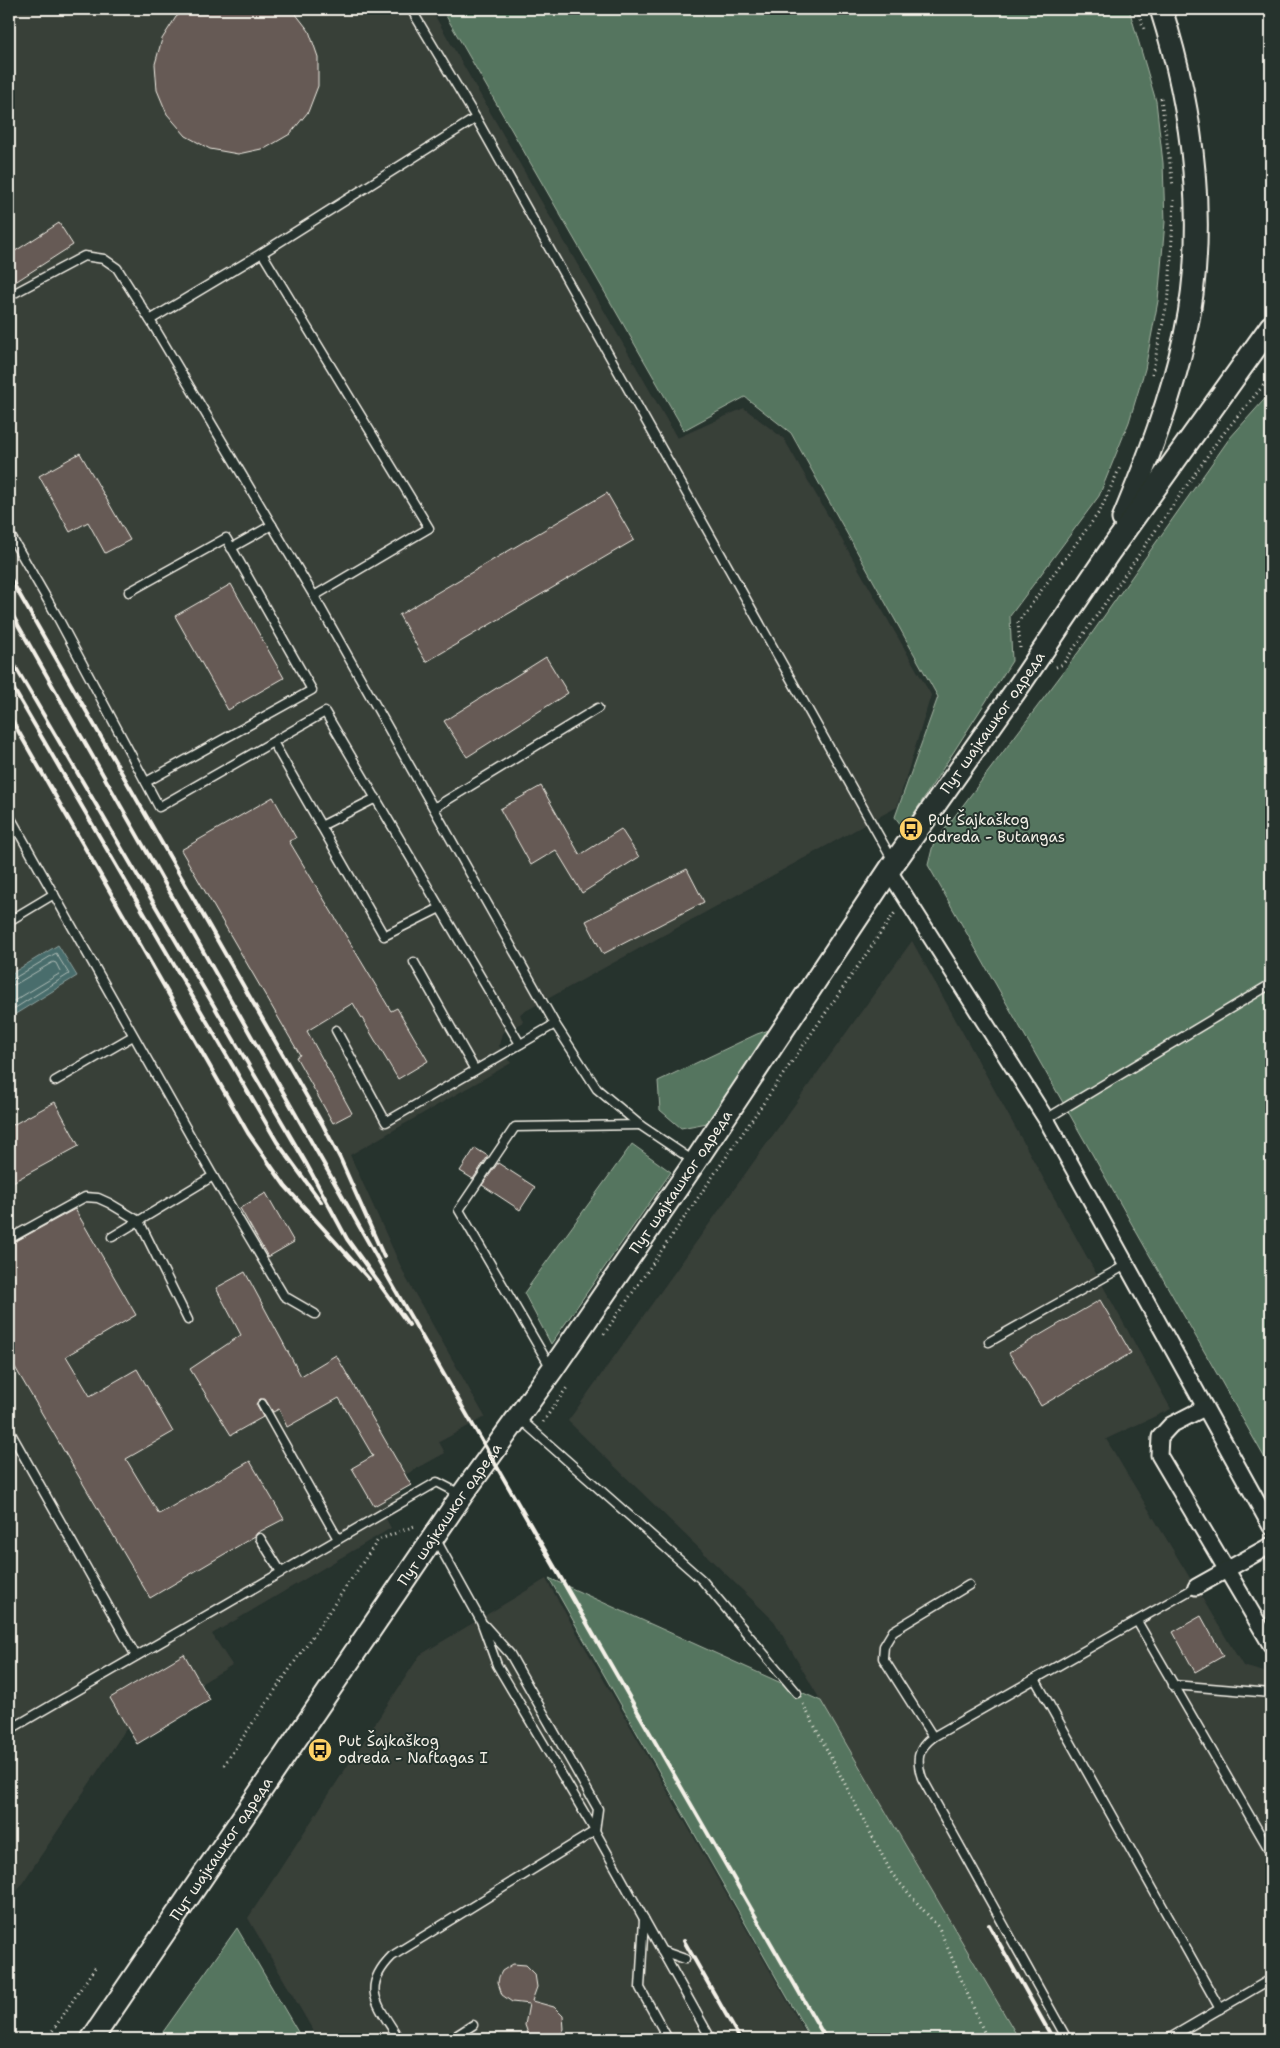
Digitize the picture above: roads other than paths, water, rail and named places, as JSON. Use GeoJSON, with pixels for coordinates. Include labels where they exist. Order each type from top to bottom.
{"type":"FeatureCollection","features":[{"type":"Feature","properties":{"kind":"street"},"geometry":{"type":"LineString","coordinates":[[1108,554],[1148,458],[1166,407],[1185,333],[1193,271],[1196,210],[1192,143],[1183,91],[1161,9]]}},
{"type":"Feature","properties":{"kind":"street","name":"Пут шајкашког одреда"},"geometry":{"type":"LineString","coordinates":[[92,2039],[426,1530],[462,1495],[552,1370],[695,1162],[892,867],[1021,683],[1108,554],[1271,326]]}},
{"type":"Feature","properties":{"kind":"street"},"geometry":{"type":"LineString","coordinates":[[892,867],[906,897],[1046,1119],[1271,1527]]}},
{"type":"Feature","properties":{"kind":"street"},"geometry":{"type":"LineString","coordinates":[[1204,1408],[1171,1425],[1160,1437],[1159,1455],[1228,1569],[1271,1645]]}},
{"type":"Feature","properties":{"kind":"street"},"geometry":{"type":"LineString","coordinates":[[1196,1588],[1271,1545]]}},
{"type":"Feature","properties":{"kind":"lane"},"geometry":{"type":"LineString","coordinates":[[411,9],[476,118],[892,867]]}},
{"type":"Feature","properties":{"kind":"lane"},"geometry":{"type":"LineString","coordinates":[[150,320],[262,253],[476,118]]}},
{"type":"Feature","properties":{"kind":"lane"},"geometry":{"type":"LineString","coordinates":[[262,253],[429,528],[314,596]]}},
{"type":"Feature","properties":{"kind":"lane"},"geometry":{"type":"LineString","coordinates":[[9,296],[84,256],[104,259],[117,268],[150,320],[314,596],[556,1024],[597,1089],[640,1124],[695,1162]]}},
{"type":"Feature","properties":{"kind":"lane"},"geometry":{"type":"LineString","coordinates":[[232,548],[272,525]]}},
{"type":"Feature","properties":{"kind":"lane"},"geometry":{"type":"LineString","coordinates":[[9,533],[58,618],[159,807],[325,712],[520,1044]]}},
{"type":"Feature","properties":{"kind":"lane"},"geometry":{"type":"LineString","coordinates":[[129,592],[226,538],[312,690],[146,782]]}},
{"type":"Feature","properties":{"kind":"lane"},"geometry":{"type":"LineString","coordinates":[[434,808],[598,708]]}},
{"type":"Feature","properties":{"kind":"lane"},"geometry":{"type":"LineString","coordinates":[[273,742],[384,936],[440,908]]}},
{"type":"Feature","properties":{"kind":"lane"},"geometry":{"type":"LineString","coordinates":[[321,826],[376,798]]}},
{"type":"Feature","properties":{"kind":"lane"},"geometry":{"type":"LineString","coordinates":[[9,815],[213,1176],[284,1296],[315,1314]]}},
{"type":"Feature","properties":{"kind":"lane"},"geometry":{"type":"LineString","coordinates":[[9,921],[54,894]]}},
{"type":"Feature","properties":{"kind":"lane"},"geometry":{"type":"LineString","coordinates":[[414,962],[475,1070]]}},
{"type":"Feature","properties":{"kind":"lane"},"geometry":{"type":"LineString","coordinates":[[1046,1119],[1271,984]]}},
{"type":"Feature","properties":{"kind":"lane"},"geometry":{"type":"LineString","coordinates":[[336,1030],[386,1122],[556,1024]]}},
{"type":"Feature","properties":{"kind":"lane"},"geometry":{"type":"LineString","coordinates":[[55,1081],[133,1036]]}},
{"type":"Feature","properties":{"kind":"lane"},"geometry":{"type":"LineString","coordinates":[[552,1370],[459,1210],[515,1127],[640,1124]]}},
{"type":"Feature","properties":{"kind":"lane"},"geometry":{"type":"LineString","coordinates":[[112,1237],[213,1176]]}},
{"type":"Feature","properties":{"kind":"lane"},"geometry":{"type":"LineString","coordinates":[[9,1239],[84,1197],[103,1201],[138,1221],[188,1320]]}},
{"type":"Feature","properties":{"kind":"lane"},"geometry":{"type":"LineString","coordinates":[[989,1342],[1126,1265]]}},
{"type":"Feature","properties":{"kind":"lane"},"geometry":{"type":"LineString","coordinates":[[262,1404],[338,1539]]}},
{"type":"Feature","properties":{"kind":"lane"},"geometry":{"type":"LineString","coordinates":[[518,1417],[702,1580],[797,1694]]}},
{"type":"Feature","properties":{"kind":"lane"},"geometry":{"type":"LineString","coordinates":[[9,1430],[136,1656]]}},
{"type":"Feature","properties":{"kind":"lane"},"geometry":{"type":"LineString","coordinates":[[9,1730],[437,1482],[462,1495]]}},
{"type":"Feature","properties":{"kind":"lane"},"geometry":{"type":"LineString","coordinates":[[426,1530],[481,1622],[498,1665],[595,1831],[711,2039]]}},
{"type":"Feature","properties":{"kind":"lane"},"geometry":{"type":"LineString","coordinates":[[260,1538],[281,1572]]}},
{"type":"Feature","properties":{"kind":"lane"},"geometry":{"type":"LineString","coordinates":[[933,1737],[883,1658],[884,1646],[893,1631],[970,1586]]}},
{"type":"Feature","properties":{"kind":"lane"},"geometry":{"type":"LineString","coordinates":[[1067,2039],[922,1778],[917,1764],[919,1754],[925,1743],[933,1737],[1196,1588]]}},
{"type":"Feature","properties":{"kind":"lane"},"geometry":{"type":"LineString","coordinates":[[1137,1621],[1172,1686],[1271,1854]]}},
{"type":"Feature","properties":{"kind":"lane"},"geometry":{"type":"LineString","coordinates":[[481,1622],[510,1654],[598,1809],[595,1831]]}},
{"type":"Feature","properties":{"kind":"lane"},"geometry":{"type":"LineString","coordinates":[[1035,1679],[1220,2009]]}},
{"type":"Feature","properties":{"kind":"lane"},"geometry":{"type":"LineString","coordinates":[[1172,1686],[1271,1693]]}},
{"type":"Feature","properties":{"kind":"lane"},"geometry":{"type":"LineString","coordinates":[[399,2039],[379,2006],[374,1993],[374,1982],[381,1967],[392,1956],[595,1831]]}},
{"type":"Feature","properties":{"kind":"lane"},"geometry":{"type":"LineString","coordinates":[[644,1919],[640,1988],[668,2039]]}},
{"type":"Feature","properties":{"kind":"lane"},"geometry":{"type":"LineString","coordinates":[[662,1951],[686,1959]]}},
{"type":"Feature","properties":{"kind":"lane"},"geometry":{"type":"LineString","coordinates":[[1168,2039],[1271,1979]]}},
{"type":"Feature","properties":{"kind":"lane"},"geometry":{"type":"LineString","coordinates":[[451,2039],[473,2025]]}},
{"type":"Feature","properties":{"kind":"water"},"geometry":{"type":"Polygon","coordinates":[[[58,945],[77,976],[9,1018],[9,975],[58,945]]]}},
{"type":"Feature","properties":{"kind":"railway"},"geometry":{"type":"LineString","coordinates":[[9,576],[323,1125],[340,1158],[384,1257]]}},
{"type":"Feature","properties":{"kind":"railway"},"geometry":{"type":"LineString","coordinates":[[9,609],[405,1307],[826,2039]]}},
{"type":"Feature","properties":{"kind":"railway"},"geometry":{"type":"LineString","coordinates":[[9,656],[306,1163],[347,1239],[409,1325]]}},
{"type":"Feature","properties":{"kind":"railway"},"geometry":{"type":"LineString","coordinates":[[9,681],[277,1142],[321,1202]]}},
{"type":"Feature","properties":{"kind":"railway"},"geometry":{"type":"LineString","coordinates":[[9,715],[248,1133],[285,1186],[369,1279]]}},
{"type":"Feature","properties":{"kind":"railway"},"geometry":{"type":"LineString","coordinates":[[989,1925],[1053,2039]]}},
{"type":"Feature","properties":{"kind":"railway"},"geometry":{"type":"LineString","coordinates":[[684,1941],[740,2039]]}},
{"type":"Feature","properties":{"kind":"place","name":"Put Šajkaškog odreda - Butangas"},"geometry":{"type":"Point","coordinates":[911,829]}},
{"type":"Feature","properties":{"kind":"place","name":"Put Šajkaškog odreda - Naftagas I"},"geometry":{"type":"Point","coordinates":[320,1750]}}]}
